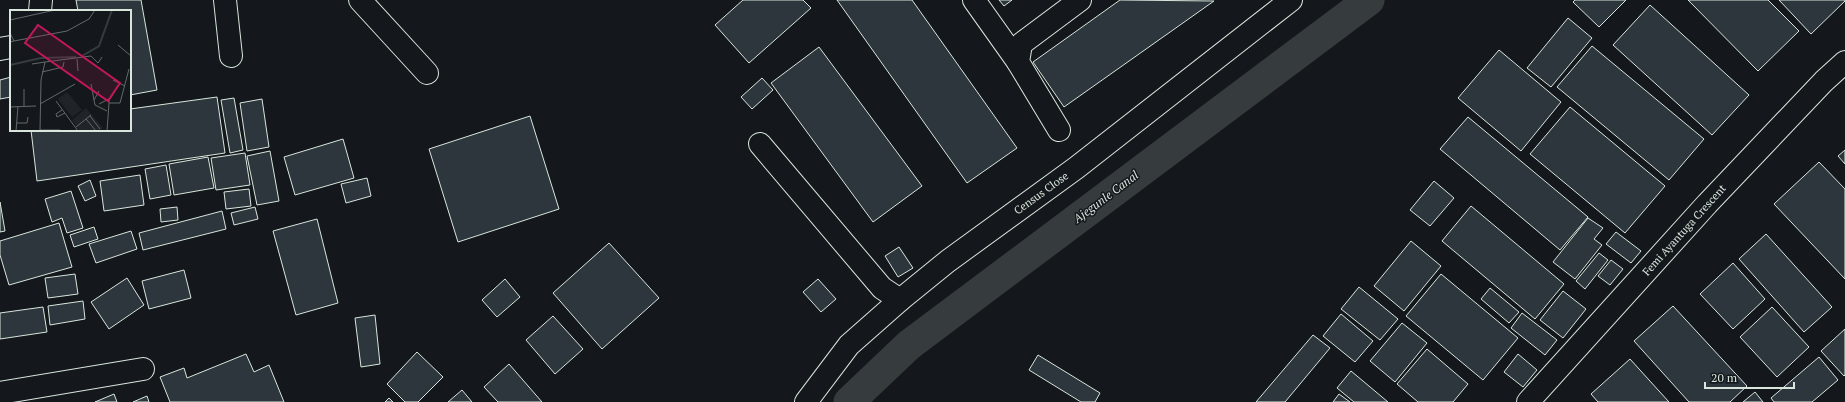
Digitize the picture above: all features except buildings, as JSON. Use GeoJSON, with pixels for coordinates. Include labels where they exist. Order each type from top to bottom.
{"type":"FeatureCollection","features":[{"type":"Feature","properties":{"kind":"street"},"geometry":{"type":"LineString","coordinates":[[40,10],[41,0]]}},
{"type":"Feature","properties":{"kind":"street"},"geometry":{"type":"LineString","coordinates":[[225,0],[231,56]]}},
{"type":"Feature","properties":{"kind":"street"},"geometry":{"type":"LineString","coordinates":[[360,0],[427,73]]}},
{"type":"Feature","properties":{"kind":"street"},"geometry":{"type":"LineString","coordinates":[[974,0],[1018,62],[1059,130]]}},
{"type":"Feature","properties":{"kind":"street"},"geometry":{"type":"LineString","coordinates":[[1018,62],[1021,44],[1080,0]]}},
{"type":"Feature","properties":{"kind":"street","name":"Census Close"},"geometry":{"type":"LineString","coordinates":[[806,402],[849,344],[900,300],[948,261],[1076,168],[1291,0]]}},
{"type":"Feature","properties":{"kind":"street"},"geometry":{"type":"LineString","coordinates":[[0,49],[10,47]]}},
{"type":"Feature","properties":{"kind":"street","name":"Femi Ayantuga Crescent"},"geometry":{"type":"LineString","coordinates":[[1528,402],[1707,204],[1824,81],[1845,62]]}},
{"type":"Feature","properties":{"kind":"street"},"geometry":{"type":"LineString","coordinates":[[760,144],[882,288],[900,300]]}},
{"type":"Feature","properties":{"kind":"street"},"geometry":{"type":"LineString","coordinates":[[0,393],[142,369]]}},
{"type":"Feature","properties":{"kind":"waterway","name":"Ajegunle Canal"},"geometry":{"type":"LineString","coordinates":[[849,402],[909,345],[1369,0]]}}]}
